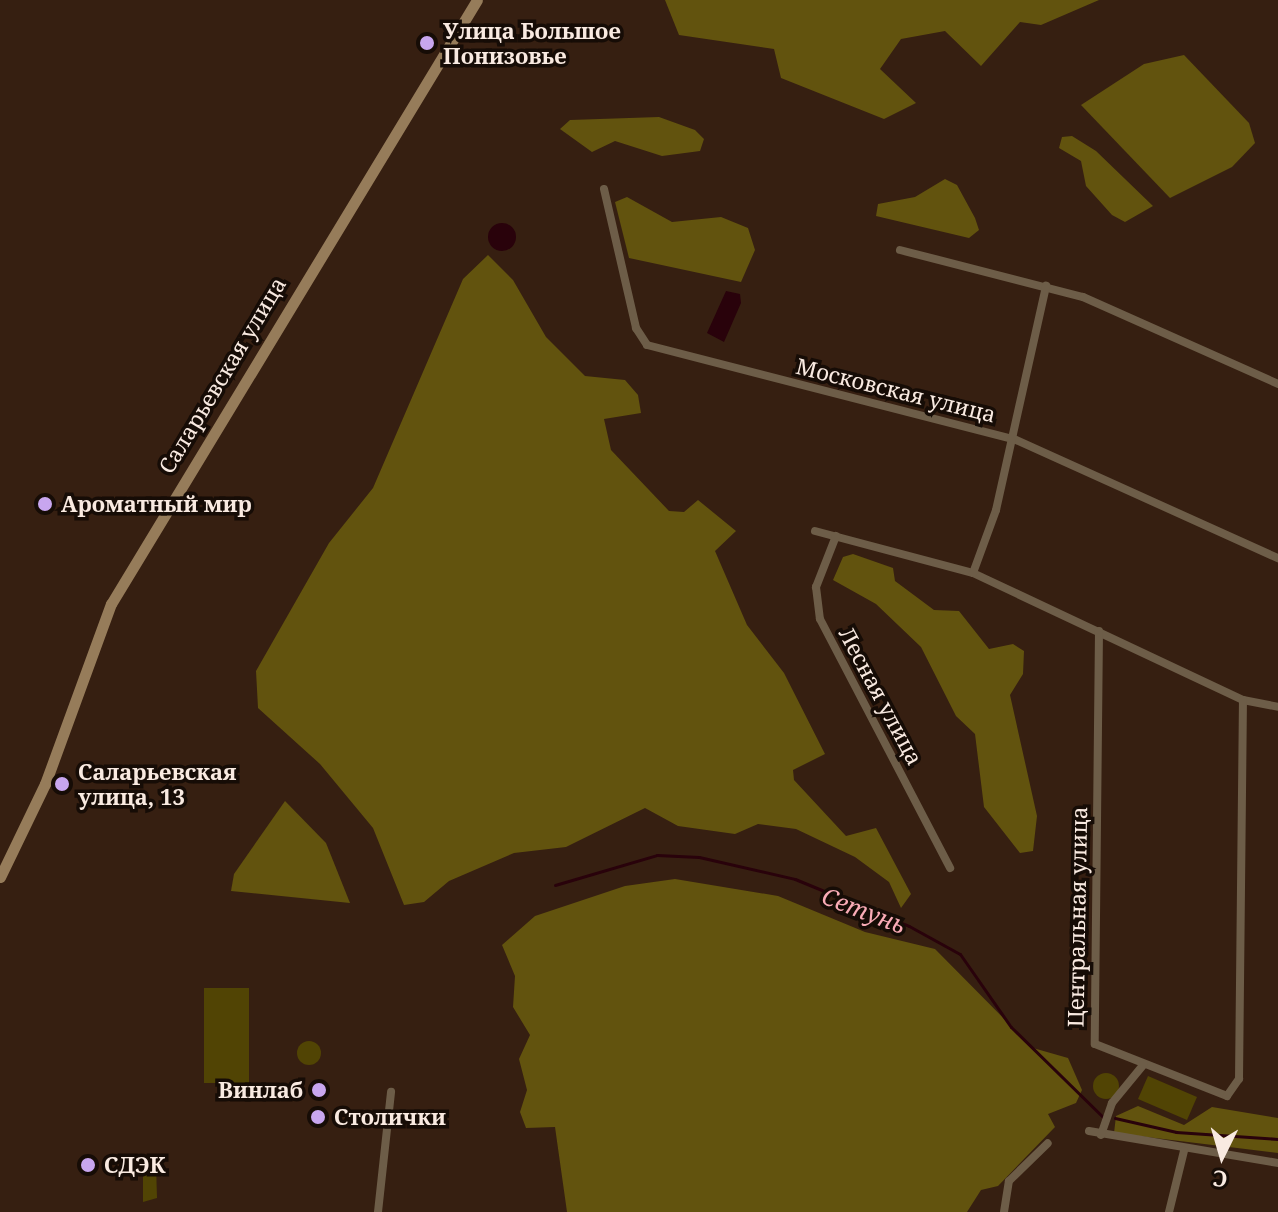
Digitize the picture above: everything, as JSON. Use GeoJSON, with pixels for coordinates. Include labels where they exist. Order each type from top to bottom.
{"type":"FeatureCollection","features":[{"type":"Feature","properties":{"kind":"street","name":"Саларьевская улица"},"geometry":{"type":"LineString","coordinates":[[0,877],[45,784],[116,594],[477,0]]}},
{"type":"Feature","properties":{"kind":"street","name":"Московская улица"},"geometry":{"type":"LineString","coordinates":[[604,189],[636,328],[647,345],[1014,439],[1278,558]]}},
{"type":"Feature","properties":{"kind":"street"},"geometry":{"type":"LineString","coordinates":[[900,250],[1046,286],[1278,384]]}},
{"type":"Feature","properties":{"kind":"street"},"geometry":{"type":"LineString","coordinates":[[973,573],[1014,439],[1046,286]]}},
{"type":"Feature","properties":{"kind":"street"},"geometry":{"type":"LineString","coordinates":[[815,531],[973,573],[1243,700],[1278,707]]}},
{"type":"Feature","properties":{"kind":"street","name":"Лесная улица"},"geometry":{"type":"LineString","coordinates":[[836,536],[816,587],[820,619],[950,868]]}},
{"type":"Feature","properties":{"kind":"street","name":"Центральная улица"},"geometry":{"type":"LineString","coordinates":[[1099,631],[1094,1041],[1217,1094],[1237,1087],[1243,700]]}},
{"type":"Feature","properties":{"kind":"street"},"geometry":{"type":"LineString","coordinates":[[1101,1135],[1112,1103],[1144,1064]]}},
{"type":"Feature","properties":{"kind":"street"},"geometry":{"type":"LineString","coordinates":[[378,1212],[391,1092]]}},
{"type":"Feature","properties":{"kind":"street"},"geometry":{"type":"LineString","coordinates":[[1089,1131],[1184,1151],[1278,1163]]}},
{"type":"Feature","properties":{"kind":"street"},"geometry":{"type":"LineString","coordinates":[[1004,1212],[1009,1181],[1048,1143]]}},
{"type":"Feature","properties":{"kind":"street"},"geometry":{"type":"LineString","coordinates":[[1169,1212],[1184,1151]]}},
{"type":"Feature","properties":{"kind":"shaded area"},"geometry":{"type":"Polygon","coordinates":[[[665,0],[1099,0],[1041,25],[1020,22],[981,66],[945,31],[901,39],[880,69],[916,103],[884,119],[781,78],[774,49],[679,35],[665,0]]]}},
{"type":"Feature","properties":{"kind":"shaded area"},"geometry":{"type":"Polygon","coordinates":[[[1184,55],[1249,123],[1255,143],[1232,167],[1170,198],[1081,105],[1144,64],[1184,55]]]}},
{"type":"Feature","properties":{"kind":"shaded area"},"geometry":{"type":"Polygon","coordinates":[[[659,117],[695,130],[704,139],[700,151],[662,156],[615,141],[592,152],[560,129],[570,120],[659,117]]]}},
{"type":"Feature","properties":{"kind":"shaded area"},"geometry":{"type":"Polygon","coordinates":[[[1072,136],[1096,151],[1153,206],[1125,222],[1112,215],[1086,186],[1081,161],[1059,148],[1062,137],[1072,136]]]}},
{"type":"Feature","properties":{"kind":"shaded area"},"geometry":{"type":"Polygon","coordinates":[[[945,179],[957,185],[975,218],[979,230],[969,238],[876,216],[878,204],[915,197],[945,179]]]}},
{"type":"Feature","properties":{"kind":"shaded area"},"geometry":{"type":"Polygon","coordinates":[[[627,197],[672,222],[721,217],[748,228],[755,250],[741,282],[629,258],[615,202],[627,197]]]}},
{"type":"Feature","properties":{"kind":"shaded area"},"geometry":{"type":"Polygon","coordinates":[[[502,223],[512,227],[516,237],[512,247],[502,251],[492,247],[488,237],[492,227],[502,223]]]}},
{"type":"Feature","properties":{"kind":"shaded area"},"geometry":{"type":"Polygon","coordinates":[[[488,255],[513,280],[546,337],[585,376],[625,380],[638,395],[641,413],[604,419],[611,450],[669,511],[684,512],[698,500],[736,531],[715,551],[747,625],[784,673],[825,754],[793,770],[794,780],[846,836],[876,828],[911,894],[901,908],[889,882],[855,857],[796,829],[758,824],[735,834],[678,826],[645,808],[566,847],[514,853],[449,881],[424,902],[404,905],[373,828],[320,764],[258,708],[256,671],[329,543],[373,488],[463,279],[488,255]]]}},
{"type":"Feature","properties":{"kind":"shaded area"},"geometry":{"type":"Polygon","coordinates":[[[726,291],[740,294],[741,303],[724,342],[707,333],[726,291]]]}},
{"type":"Feature","properties":{"kind":"shaded area"},"geometry":{"type":"Polygon","coordinates":[[[853,554],[893,568],[895,581],[934,610],[959,611],[989,649],[1013,644],[1024,651],[1023,674],[1010,695],[1037,816],[1033,851],[1020,853],[984,807],[975,734],[956,716],[921,647],[876,604],[833,580],[843,557],[853,554]]]}},
{"type":"Feature","properties":{"kind":"shaded area"},"geometry":{"type":"Polygon","coordinates":[[[285,801],[326,843],[350,903],[231,891],[234,874],[285,801]]]}},
{"type":"Feature","properties":{"kind":"shaded area"},"geometry":{"type":"Polygon","coordinates":[[[675,879],[778,896],[865,932],[935,949],[1033,1048],[1068,1058],[1082,1090],[1076,1103],[1048,1114],[1055,1127],[998,1186],[981,1190],[967,1212],[567,1212],[555,1127],[526,1128],[520,1112],[527,1090],[519,1059],[530,1035],[513,1007],[515,976],[502,945],[535,916],[625,886],[675,879]]]}},
{"type":"Feature","properties":{"kind":"shaded area"},"geometry":{"type":"Polygon","coordinates":[[[204,988],[249,988],[249,1083],[204,1083],[204,988]]]}},
{"type":"Feature","properties":{"kind":"shaded area"},"geometry":{"type":"Polygon","coordinates":[[[309,1041],[320,1048],[321,1053],[314,1064],[309,1065],[298,1058],[297,1053],[304,1042],[309,1041]]]}},
{"type":"Feature","properties":{"kind":"shaded area"},"geometry":{"type":"Polygon","coordinates":[[[1106,1073],[1115,1077],[1119,1086],[1115,1095],[1106,1099],[1097,1095],[1093,1086],[1097,1077],[1106,1073]]]}},
{"type":"Feature","properties":{"kind":"shaded area"},"geometry":{"type":"Polygon","coordinates":[[[1148,1076],[1197,1097],[1187,1120],[1138,1099],[1148,1076]]]}},
{"type":"Feature","properties":{"kind":"shaded area"},"geometry":{"type":"Polygon","coordinates":[[[1138,1106],[1184,1125],[1212,1107],[1278,1118],[1278,1153],[1114,1133],[1116,1116],[1138,1106]]]}},
{"type":"Feature","properties":{"kind":"shaded area"},"geometry":{"type":"Polygon","coordinates":[[[156,1164],[157,1198],[143,1202],[143,1166],[156,1164]]]}},
{"type":"Feature","properties":{"kind":"waterway","name":"Сетунь"},"geometry":{"type":"LineString","coordinates":[[555,885],[657,855],[699,857],[795,879],[909,926],[960,954],[1011,1027],[1103,1117]]}},
{"type":"Feature","properties":{"kind":"waterway","name":"Сетунь"},"geometry":{"type":"LineString","coordinates":[[1115,1118],[1176,1132],[1278,1139]]}},
{"type":"Feature","properties":{"kind":"place","name":"Улица Большое Понизовье"},"geometry":{"type":"Point","coordinates":[427,43]}},
{"type":"Feature","properties":{"kind":"place","name":"Ароматный мир"},"geometry":{"type":"Point","coordinates":[45,504]}},
{"type":"Feature","properties":{"kind":"place","name":"Саларьевская улица, 13"},"geometry":{"type":"Point","coordinates":[62,784]}},
{"type":"Feature","properties":{"kind":"place","name":"Винлаб"},"geometry":{"type":"Point","coordinates":[319,1090]}},
{"type":"Feature","properties":{"kind":"place","name":"Столички"},"geometry":{"type":"Point","coordinates":[318,1117]}},
{"type":"Feature","properties":{"kind":"place","name":"СДЭК"},"geometry":{"type":"Point","coordinates":[88,1165]}}]}
